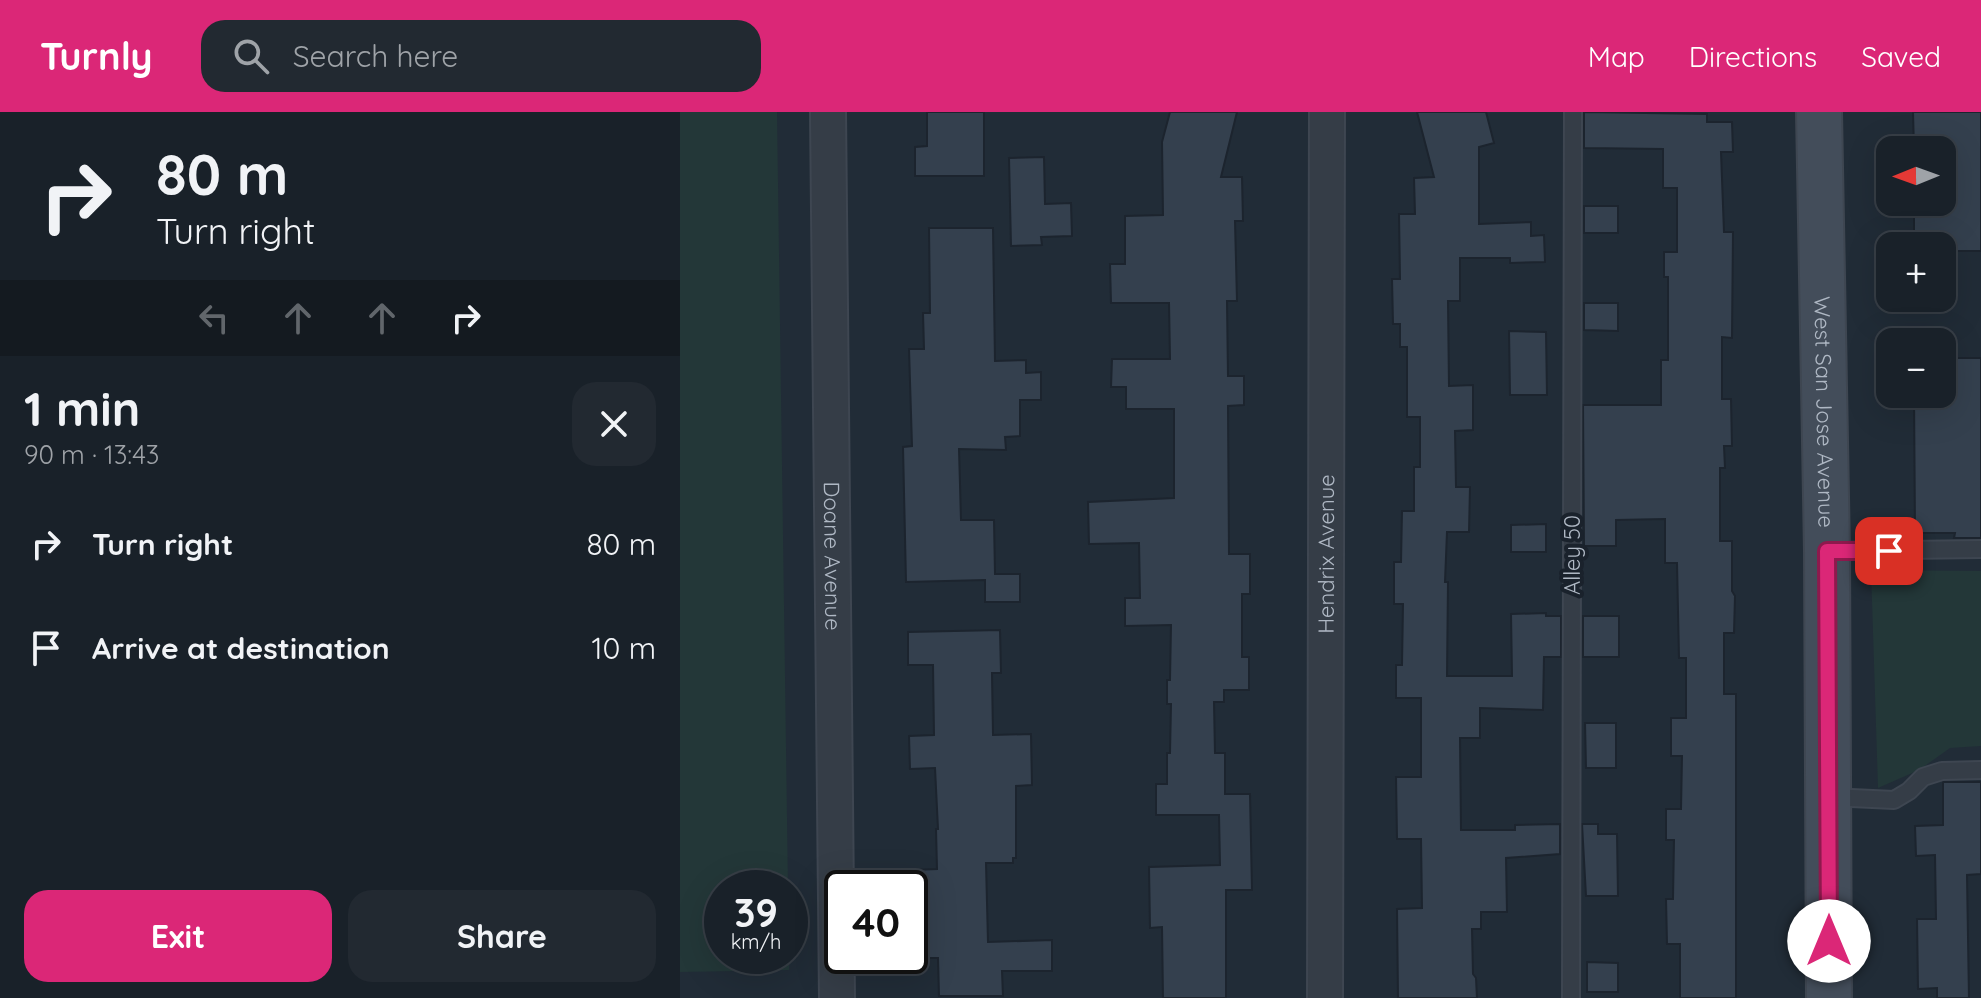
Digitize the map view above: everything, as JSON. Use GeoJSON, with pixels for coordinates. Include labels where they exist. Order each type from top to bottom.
{"type":"FeatureCollection","features":[{"type":"Feature","properties":{"kind":"street","name":"Doane Avenue"},"geometry":{"type":"LineString","coordinates":[[828,112],[837,998]]}},
{"type":"Feature","properties":{"kind":"street","name":"Hendrix Avenue"},"geometry":{"type":"LineString","coordinates":[[1325,998],[1327,112]]}},
{"type":"Feature","properties":{"kind":"street","name":"West San Jose Avenue"},"geometry":{"type":"LineString","coordinates":[[1819,112],[1827,551],[1829,998]]}},
{"type":"Feature","properties":{"kind":"lane","name":"Alley 50"},"geometry":{"type":"LineString","coordinates":[[1571,998],[1573,112]]}},
{"type":"Feature","properties":{"kind":"lane"},"geometry":{"type":"LineString","coordinates":[[1827,551],[1981,549]]}},
{"type":"Feature","properties":{"kind":"lane"},"geometry":{"type":"LineString","coordinates":[[1828,797],[1894,800],[1923,777],[1942,771],[1981,770]]}},
{"type":"Feature","properties":{"kind":"green space"},"geometry":{"type":"Polygon","coordinates":[[[680,112],[777,112],[788,870],[704,870],[704,972],[680,972],[680,112]]]}},
{"type":"Feature","properties":{"kind":"green space"},"geometry":{"type":"Polygon","coordinates":[[[1871,570],[1981,571],[1981,746],[1950,748],[1919,770],[1878,788],[1871,570]]]}},
{"type":"Feature","properties":{"kind":"building"},"geometry":{"type":"Polygon","coordinates":[[[927,112],[984,112],[984,176],[915,176],[915,147],[927,146],[927,112]]]}},
{"type":"Feature","properties":{"kind":"building"},"geometry":{"type":"Polygon","coordinates":[[[1170,112],[1237,112],[1221,177],[1242,177],[1243,221],[1235,221],[1237,301],[1227,301],[1228,376],[1244,376],[1244,405],[1228,406],[1229,554],[1250,554],[1250,594],[1242,594],[1242,657],[1249,657],[1249,690],[1224,690],[1224,702],[1214,702],[1215,753],[1225,753],[1225,794],[1250,794],[1252,890],[1226,890],[1226,998],[1163,998],[1162,927],[1150,928],[1149,867],[1220,865],[1219,815],[1156,815],[1156,784],[1167,784],[1167,753],[1170,753],[1171,704],[1167,704],[1167,680],[1170,680],[1171,625],[1125,626],[1125,598],[1140,598],[1139,543],[1089,544],[1088,502],[1174,498],[1174,409],[1126,409],[1126,387],[1111,387],[1112,359],[1170,359],[1169,303],[1111,303],[1110,264],[1125,264],[1125,216],[1163,215],[1162,142],[1170,112]]]}},
{"type":"Feature","properties":{"kind":"building"},"geometry":{"type":"Polygon","coordinates":[[[1417,112],[1486,112],[1494,143],[1479,147],[1479,224],[1531,222],[1531,236],[1544,235],[1545,262],[1510,263],[1510,258],[1460,258],[1460,301],[1448,301],[1449,386],[1473,385],[1473,430],[1455,431],[1456,487],[1470,487],[1469,532],[1447,532],[1447,676],[1512,676],[1511,614],[1561,616],[1561,657],[1544,657],[1543,710],[1480,708],[1480,738],[1460,738],[1461,830],[1515,830],[1515,825],[1560,824],[1560,854],[1506,858],[1507,912],[1481,912],[1481,929],[1472,929],[1477,998],[1398,998],[1397,909],[1422,908],[1421,839],[1397,839],[1396,777],[1421,777],[1421,698],[1396,698],[1396,665],[1402,665],[1403,604],[1394,604],[1394,562],[1401,562],[1402,511],[1414,511],[1414,467],[1420,467],[1420,417],[1407,417],[1407,347],[1400,347],[1400,324],[1393,324],[1392,279],[1400,279],[1399,214],[1415,214],[1414,178],[1434,177],[1417,112]]]}},
{"type":"Feature","properties":{"kind":"building"},"geometry":{"type":"Polygon","coordinates":[[[1584,112],[1707,114],[1707,122],[1732,122],[1733,152],[1721,152],[1724,232],[1733,232],[1732,338],[1722,337],[1722,399],[1731,399],[1732,446],[1724,446],[1725,468],[1720,468],[1720,541],[1732,541],[1732,591],[1735,596],[1734,633],[1724,633],[1724,694],[1736,694],[1736,998],[1680,998],[1680,944],[1667,944],[1666,899],[1673,899],[1674,840],[1666,840],[1666,809],[1681,809],[1682,756],[1671,756],[1671,718],[1686,718],[1686,658],[1679,658],[1677,563],[1665,563],[1665,519],[1616,520],[1616,546],[1584,546],[1583,405],[1661,405],[1661,360],[1668,360],[1668,277],[1664,277],[1664,252],[1677,252],[1677,188],[1663,188],[1663,149],[1584,148],[1584,112]]]}},
{"type":"Feature","properties":{"kind":"building"},"geometry":{"type":"Polygon","coordinates":[[[1913,112],[1981,112],[1981,251],[1956,251],[1956,232],[1914,232],[1914,216],[1956,216],[1956,136],[1914,136],[1913,112]]]}},
{"type":"Feature","properties":{"kind":"building"},"geometry":{"type":"Polygon","coordinates":[[[1044,157],[1045,204],[1071,203],[1072,236],[1041,237],[1042,245],[1011,246],[1009,158],[1044,157]]]}},
{"type":"Feature","properties":{"kind":"building"},"geometry":{"type":"Polygon","coordinates":[[[1584,206],[1618,206],[1618,233],[1584,233],[1584,206]]]}},
{"type":"Feature","properties":{"kind":"building"},"geometry":{"type":"Polygon","coordinates":[[[929,228],[993,228],[995,361],[1026,360],[1026,373],[1041,372],[1041,400],[1020,400],[1020,436],[1005,437],[1006,450],[959,449],[961,520],[994,520],[995,574],[1020,574],[1020,602],[985,602],[985,580],[906,582],[903,447],[912,446],[909,349],[924,349],[923,313],[930,313],[929,228]]]}},
{"type":"Feature","properties":{"kind":"building"},"geometry":{"type":"Polygon","coordinates":[[[1584,303],[1618,303],[1618,331],[1584,330],[1584,303]]]}},
{"type":"Feature","properties":{"kind":"building"},"geometry":{"type":"Polygon","coordinates":[[[1509,331],[1546,332],[1547,395],[1510,395],[1509,331]]]}},
{"type":"Feature","properties":{"kind":"building"},"geometry":{"type":"Polygon","coordinates":[[[1956,358],[1981,358],[1981,538],[1954,538],[1955,533],[1915,533],[1914,408],[1956,408],[1956,358]]]}},
{"type":"Feature","properties":{"kind":"building"},"geometry":{"type":"Polygon","coordinates":[[[1546,524],[1546,552],[1511,552],[1511,525],[1546,524]]]}},
{"type":"Feature","properties":{"kind":"building"},"geometry":{"type":"Polygon","coordinates":[[[1583,616],[1619,616],[1619,657],[1583,657],[1583,616]]]}},
{"type":"Feature","properties":{"kind":"building"},"geometry":{"type":"Polygon","coordinates":[[[1000,630],[1001,673],[992,673],[993,735],[1031,734],[1032,785],[1016,786],[1016,858],[1013,858],[1013,863],[986,863],[988,942],[1052,940],[1052,971],[1002,971],[1003,996],[939,996],[938,958],[928,958],[928,870],[911,870],[937,869],[935,768],[910,769],[909,736],[934,735],[933,665],[908,665],[908,632],[1000,630]]]}},
{"type":"Feature","properties":{"kind":"building"},"geometry":{"type":"Polygon","coordinates":[[[1585,723],[1616,723],[1616,768],[1586,768],[1585,723]]]}},
{"type":"Feature","properties":{"kind":"building"},"geometry":{"type":"Polygon","coordinates":[[[1943,782],[1981,782],[1981,874],[1967,875],[1969,998],[1937,998],[1937,988],[1918,989],[1917,919],[1936,919],[1935,855],[1916,856],[1915,826],[1943,825],[1943,782]]]}},
{"type":"Feature","properties":{"kind":"building"},"geometry":{"type":"Polygon","coordinates":[[[1582,824],[1598,824],[1598,834],[1617,834],[1618,896],[1586,896],[1582,824]]]}},
{"type":"Feature","properties":{"kind":"building"},"geometry":{"type":"Polygon","coordinates":[[[1587,962],[1618,963],[1618,992],[1587,992],[1587,962]]]}},
{"type":"Feature","properties":{"kind":"route"},"geometry":{"type":"LineString","coordinates":[[1829,941],[1827,551],[1889,551]]}}]}
